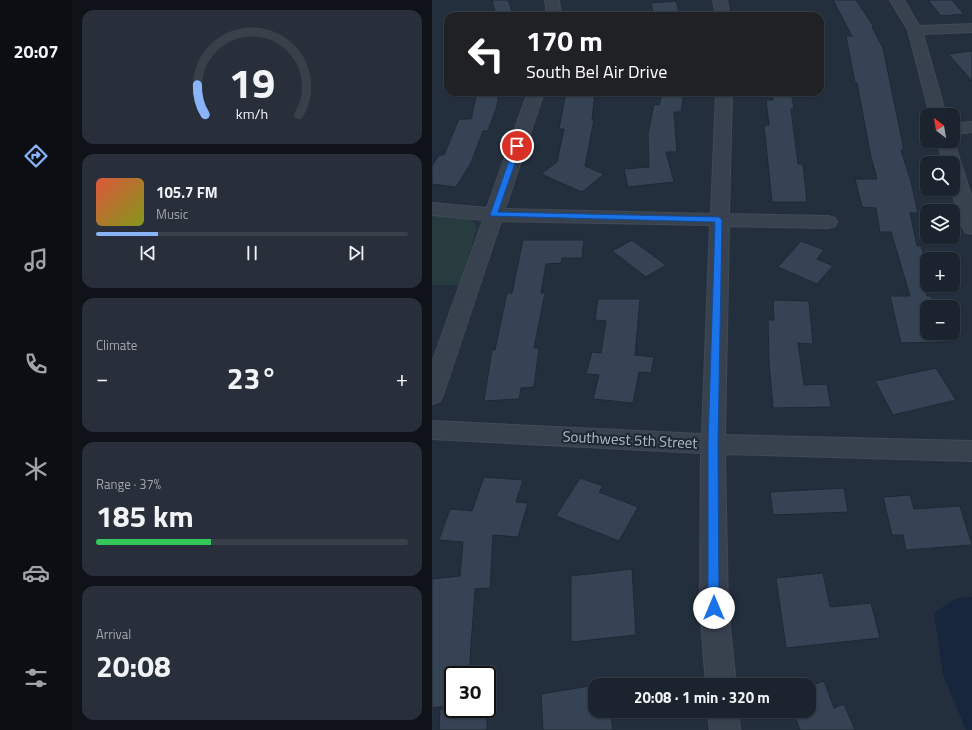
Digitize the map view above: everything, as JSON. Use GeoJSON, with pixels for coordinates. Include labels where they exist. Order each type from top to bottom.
{"type":"FeatureCollection","features":[{"type":"Feature","properties":{"kind":"street"},"geometry":{"type":"LineString","coordinates":[[552,0],[554,12]]}},
{"type":"Feature","properties":{"kind":"street"},"geometry":{"type":"LineString","coordinates":[[720,0],[722,12]]}},
{"type":"Feature","properties":{"kind":"street"},"geometry":{"type":"LineString","coordinates":[[897,0],[915,30],[936,108]]}},
{"type":"Feature","properties":{"kind":"street"},"geometry":{"type":"LineString","coordinates":[[915,30],[972,28]]}},
{"type":"Feature","properties":{"kind":"street"},"geometry":{"type":"LineString","coordinates":[[432,395],[535,96]]}},
{"type":"Feature","properties":{"kind":"street"},"geometry":{"type":"LineString","coordinates":[[720,678],[714,608],[713,444],[724,96]]}},
{"type":"Feature","properties":{"kind":"street"},"geometry":{"type":"LineString","coordinates":[[960,128],[972,127]]}},
{"type":"Feature","properties":{"kind":"street"},"geometry":{"type":"LineString","coordinates":[[960,188],[972,228]]}},
{"type":"Feature","properties":{"kind":"street"},"geometry":{"type":"LineString","coordinates":[[432,209],[494,215],[828,222]]}},
{"type":"Feature","properties":{"kind":"street","name":"Southwest 5th Street"},"geometry":{"type":"LineString","coordinates":[[432,430],[713,444],[972,451]]}},
{"type":"Feature","properties":{"kind":"street"},"geometry":{"type":"LineString","coordinates":[[724,718],[725,730]]}},
{"type":"Feature","properties":{"kind":"green space"},"geometry":{"type":"Polygon","coordinates":[[[432,213],[472,220],[477,228],[460,285],[432,285],[432,213]]]}},
{"type":"Feature","properties":{"kind":"water"},"geometry":{"type":"Polygon","coordinates":[[[972,597],[972,730],[966,730],[943,675],[934,613],[956,598],[972,597]]]}},
{"type":"Feature","properties":{"kind":"building"},"geometry":{"type":"Polygon","coordinates":[[[492,0],[508,0],[513,12],[495,12],[492,0]]]}},
{"type":"Feature","properties":{"kind":"building"},"geometry":{"type":"Polygon","coordinates":[[[833,0],[856,0],[874,27],[872,27],[883,48],[904,150],[901,150],[911,182],[918,213],[910,213],[917,246],[921,246],[923,252],[920,252],[920,292],[927,292],[927,296],[931,296],[932,300],[920,300],[920,340],[944,340],[945,342],[901,343],[890,296],[910,296],[891,232],[880,232],[876,208],[862,207],[855,179],[877,179],[871,157],[857,83],[855,83],[846,36],[852,36],[833,0]]]}},
{"type":"Feature","properties":{"kind":"building"},"geometry":{"type":"Polygon","coordinates":[[[928,0],[952,0],[964,14],[941,16],[928,0]]]}},
{"type":"Feature","properties":{"kind":"building"},"geometry":{"type":"Polygon","coordinates":[[[676,1],[679,12],[653,12],[651,3],[676,1]]]}},
{"type":"Feature","properties":{"kind":"building"},"geometry":{"type":"Polygon","coordinates":[[[972,51],[972,81],[948,54],[972,51]]]}},
{"type":"Feature","properties":{"kind":"building"},"geometry":{"type":"Polygon","coordinates":[[[476,96],[498,96],[497,106],[488,131],[483,131],[471,163],[456,187],[432,184],[432,166],[439,155],[444,155],[459,119],[471,119],[476,96]]]}},
{"type":"Feature","properties":{"kind":"building"},"geometry":{"type":"Polygon","coordinates":[[[565,96],[595,96],[592,120],[594,120],[585,166],[604,174],[582,192],[541,174],[557,162],[564,129],[559,129],[565,96]]]}},
{"type":"Feature","properties":{"kind":"building"},"geometry":{"type":"Polygon","coordinates":[[[662,96],[683,96],[681,112],[674,112],[677,152],[666,152],[674,182],[628,187],[624,169],[649,167],[648,134],[654,104],[659,105],[662,96]]]}},
{"type":"Feature","properties":{"kind":"building"},"geometry":{"type":"Polygon","coordinates":[[[772,96],[792,96],[794,109],[791,109],[798,164],[803,164],[807,202],[772,202],[764,125],[769,125],[766,100],[773,100],[772,96]]]}},
{"type":"Feature","properties":{"kind":"building"},"geometry":{"type":"Polygon","coordinates":[[[523,240],[584,240],[582,258],[562,258],[561,263],[546,264],[541,293],[545,293],[534,348],[539,348],[534,387],[521,388],[519,399],[484,401],[492,350],[495,350],[507,293],[512,293],[523,240]]]}},
{"type":"Feature","properties":{"kind":"building"},"geometry":{"type":"Polygon","coordinates":[[[632,240],[666,265],[646,277],[612,251],[632,240]]]}},
{"type":"Feature","properties":{"kind":"building"},"geometry":{"type":"Polygon","coordinates":[[[801,241],[824,250],[817,259],[833,266],[817,284],[778,267],[801,241]]]}},
{"type":"Feature","properties":{"kind":"building"},"geometry":{"type":"Polygon","coordinates":[[[598,299],[640,299],[635,355],[654,357],[651,373],[639,372],[633,403],[593,399],[599,375],[586,374],[592,352],[601,353],[606,321],[595,320],[598,299]]]}},
{"type":"Feature","properties":{"kind":"building"},"geometry":{"type":"Polygon","coordinates":[[[773,300],[809,301],[813,344],[798,343],[804,385],[827,384],[831,407],[773,408],[769,362],[768,320],[774,320],[773,300]]]}},
{"type":"Feature","properties":{"kind":"building"},"geometry":{"type":"Polygon","coordinates":[[[936,368],[956,400],[893,415],[875,381],[936,368]]]}},
{"type":"Feature","properties":{"kind":"building"},"geometry":{"type":"Polygon","coordinates":[[[484,477],[523,480],[516,502],[528,503],[518,537],[493,535],[490,588],[475,589],[470,666],[444,666],[444,706],[432,708],[432,579],[460,576],[463,542],[439,540],[450,509],[472,511],[484,477]]]}},
{"type":"Feature","properties":{"kind":"building"},"geometry":{"type":"Polygon","coordinates":[[[580,478],[603,486],[599,492],[638,507],[619,541],[556,516],[580,478]]]}},
{"type":"Feature","properties":{"kind":"building"},"geometry":{"type":"Polygon","coordinates":[[[844,488],[848,512],[773,515],[770,492],[844,488]]]}},
{"type":"Feature","properties":{"kind":"building"},"geometry":{"type":"Polygon","coordinates":[[[910,495],[914,509],[960,506],[972,545],[906,550],[903,535],[892,535],[883,497],[910,495]]]}},
{"type":"Feature","properties":{"kind":"building"},"geometry":{"type":"Polygon","coordinates":[[[632,569],[636,635],[571,642],[571,576],[632,569]]]}},
{"type":"Feature","properties":{"kind":"building"},"geometry":{"type":"Polygon","coordinates":[[[823,573],[830,607],[871,603],[880,638],[786,648],[776,578],[823,573]]]}},
{"type":"Feature","properties":{"kind":"building"},"geometry":{"type":"Polygon","coordinates":[[[824,681],[834,708],[844,704],[855,730],[800,730],[796,718],[816,718],[816,684],[824,681]]]}},
{"type":"Feature","properties":{"kind":"building"},"geometry":{"type":"Polygon","coordinates":[[[588,686],[588,718],[611,718],[613,730],[543,730],[541,694],[588,686]]]}},
{"type":"Feature","properties":{"kind":"building"},"geometry":{"type":"Polygon","coordinates":[[[440,709],[444,709],[444,718],[487,718],[487,730],[439,730],[440,709]]]}},
{"type":"Feature","properties":{"kind":"route"},"geometry":{"type":"LineString","coordinates":[[517,146],[494,215],[719,220],[713,444],[714,608]]}}]}
